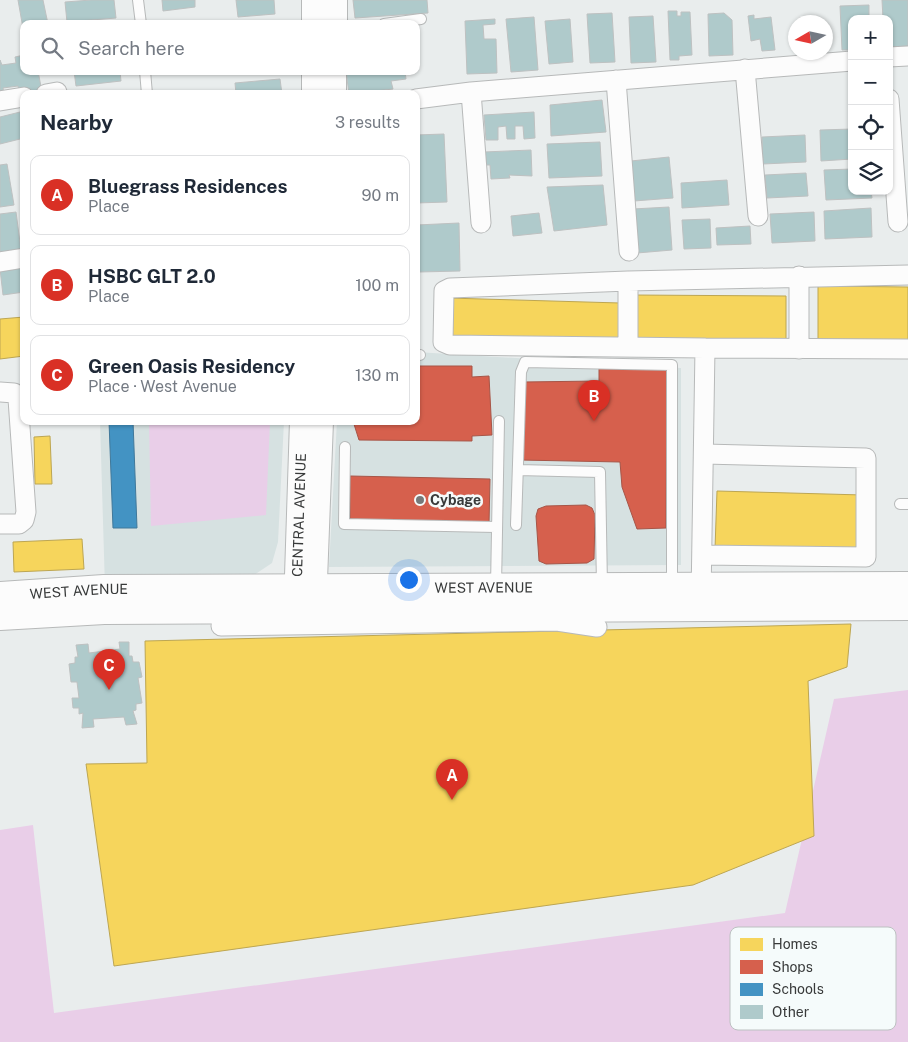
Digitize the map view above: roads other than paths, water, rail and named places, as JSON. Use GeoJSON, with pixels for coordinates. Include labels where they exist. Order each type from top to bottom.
{"type":"FeatureCollection","features":[{"type":"Feature","properties":{"kind":"main road","name":"WEST AVENUE"},"geometry":{"type":"LineString","coordinates":[[0,596],[104,589],[305,599],[352,616],[908,586]]}},
{"type":"Feature","properties":{"kind":"main road","name":"WEST AVENUE"},"geometry":{"type":"LineString","coordinates":[[0,616],[496,588],[672,587],[701,597],[908,606]]}},
{"type":"Feature","properties":{"kind":"street"},"geometry":{"type":"LineString","coordinates":[[314,0],[314,20]]}},
{"type":"Feature","properties":{"kind":"street"},"geometry":{"type":"LineString","coordinates":[[335,0],[335,20]]}},
{"type":"Feature","properties":{"kind":"street"},"geometry":{"type":"LineString","coordinates":[[893,57],[908,56]]}},
{"type":"Feature","properties":{"kind":"street"},"geometry":{"type":"LineString","coordinates":[[420,98],[471,92],[848,60]]}},
{"type":"Feature","properties":{"kind":"street"},"geometry":{"type":"LineString","coordinates":[[745,70],[758,216]]}},
{"type":"Feature","properties":{"kind":"street"},"geometry":{"type":"LineString","coordinates":[[314,75],[314,90]]}},
{"type":"Feature","properties":{"kind":"street"},"geometry":{"type":"LineString","coordinates":[[334,75],[334,90]]}},
{"type":"Feature","properties":{"kind":"street"},"geometry":{"type":"LineString","coordinates":[[616,80],[629,251]]}},
{"type":"Feature","properties":{"kind":"street"},"geometry":{"type":"LineString","coordinates":[[471,92],[481,223]]}},
{"type":"Feature","properties":{"kind":"street"},"geometry":{"type":"LineString","coordinates":[[0,101],[20,98]]}},
{"type":"Feature","properties":{"kind":"street"},"geometry":{"type":"LineString","coordinates":[[889,105],[898,222]]}},
{"type":"Feature","properties":{"kind":"street"},"geometry":{"type":"LineString","coordinates":[[0,262],[20,259]]}},
{"type":"Feature","properties":{"kind":"street"},"geometry":{"type":"LineString","coordinates":[[908,275],[799,276],[450,288],[444,291],[443,342],[450,345],[798,350],[908,349]]}},
{"type":"Feature","properties":{"kind":"street"},"geometry":{"type":"LineString","coordinates":[[798,350],[799,276]]}},
{"type":"Feature","properties":{"kind":"street"},"geometry":{"type":"LineString","coordinates":[[628,281],[628,347]]}},
{"type":"Feature","properties":{"kind":"street"},"geometry":{"type":"LineString","coordinates":[[701,597],[706,348]]}},
{"type":"Feature","properties":{"kind":"street"},"geometry":{"type":"LineString","coordinates":[[0,392],[14,393],[18,399],[26,512],[24,520],[19,524],[0,524]]}},
{"type":"Feature","properties":{"kind":"street","name":"CENTRAL AVENUE"},"geometry":{"type":"LineString","coordinates":[[302,425],[305,599]]}},
{"type":"Feature","properties":{"kind":"street","name":"CENTRAL AVENUE"},"geometry":{"type":"LineString","coordinates":[[305,599],[321,425]]}},
{"type":"Feature","properties":{"kind":"street"},"geometry":{"type":"LineString","coordinates":[[702,556],[866,557],[866,458],[704,454]]}},
{"type":"Feature","properties":{"kind":"street"},"geometry":{"type":"LineString","coordinates":[[221,626],[352,616],[558,621],[596,627]]}},
{"type":"Feature","properties":{"kind":"lane"},"geometry":{"type":"LineString","coordinates":[[138,0],[140,20]]}},
{"type":"Feature","properties":{"kind":"lane"},"geometry":{"type":"LineString","coordinates":[[414,20],[421,19]]}},
{"type":"Feature","properties":{"kind":"lane"},"geometry":{"type":"LineString","coordinates":[[145,75],[147,90]]}},
{"type":"Feature","properties":{"kind":"lane"},"geometry":{"type":"LineString","coordinates":[[516,525],[521,372],[525,362],[672,365],[672,587]]}},
{"type":"Feature","properties":{"kind":"lane"},"geometry":{"type":"LineString","coordinates":[[496,588],[499,421]]}},
{"type":"Feature","properties":{"kind":"lane"},"geometry":{"type":"LineString","coordinates":[[345,447],[344,524],[496,527]]}},
{"type":"Feature","properties":{"kind":"lane"},"geometry":{"type":"LineString","coordinates":[[518,470],[600,472],[602,588]]}},
{"type":"Feature","properties":{"kind":"place","name":"HSBC GLT 2.0"},"geometry":{"type":"Point","coordinates":[594,421]}},
{"type":"Feature","properties":{"kind":"place","name":"Cybage"},"geometry":{"type":"Point","coordinates":[420,500]}},
{"type":"Feature","properties":{"kind":"place","name":"Green Oasis Residency"},"geometry":{"type":"Point","coordinates":[109,690]}},
{"type":"Feature","properties":{"kind":"place","name":"Bluegrass Residences"},"geometry":{"type":"Point","coordinates":[452,800]}}]}
